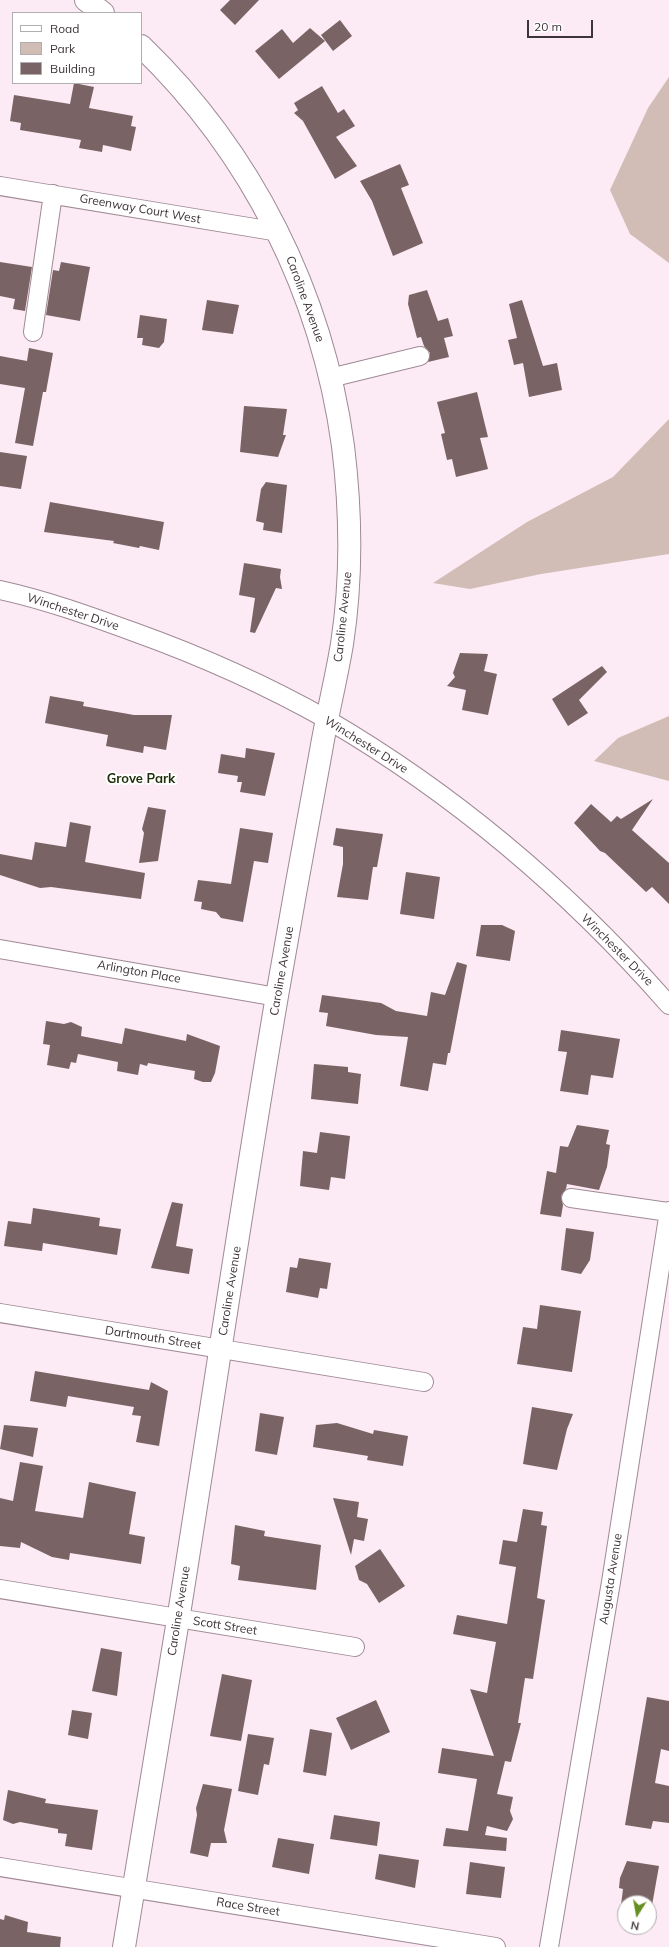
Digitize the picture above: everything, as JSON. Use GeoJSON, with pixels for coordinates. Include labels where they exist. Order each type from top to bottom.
{"type":"FeatureCollection","features":[{"type":"Feature","properties":{"kind":"street"},"geometry":{"type":"LineString","coordinates":[[86,0],[102,12]]}},
{"type":"Feature","properties":{"kind":"street","name":"Caroline Avenue"},"geometry":{"type":"LineString","coordinates":[[124,1947],[277,997],[342,641],[349,568],[348,506],[343,444],[320,336],[300,280],[279,232],[241,166],[208,118],[142,47]]}},
{"type":"Feature","properties":{"kind":"street","name":"Greenway Court West"},"geometry":{"type":"LineString","coordinates":[[0,186],[279,232]]}},
{"type":"Feature","properties":{"kind":"street"},"geometry":{"type":"LineString","coordinates":[[33,332],[53,194]]}},
{"type":"Feature","properties":{"kind":"street"},"geometry":{"type":"LineString","coordinates":[[330,378],[420,356]]}},
{"type":"Feature","properties":{"kind":"street","name":"Winchester Drive"},"geometry":{"type":"LineString","coordinates":[[0,590],[80,612],[181,649],[256,682],[327,720],[400,765],[495,837],[588,920],[646,978],[669,1005]]}},
{"type":"Feature","properties":{"kind":"street","name":"Arlington Place"},"geometry":{"type":"LineString","coordinates":[[0,949],[277,997]]}},
{"type":"Feature","properties":{"kind":"street"},"geometry":{"type":"LineString","coordinates":[[571,1198],[669,1212]]}},
{"type":"Feature","properties":{"kind":"street","name":"Augusta Avenue"},"geometry":{"type":"LineString","coordinates":[[549,1947],[611,1582],[669,1212]]}},
{"type":"Feature","properties":{"kind":"street","name":"Dartmouth Street"},"geometry":{"type":"LineString","coordinates":[[0,1313],[424,1382]]}},
{"type":"Feature","properties":{"kind":"street","name":"Scott Street"},"geometry":{"type":"LineString","coordinates":[[0,1589],[355,1647]]}},
{"type":"Feature","properties":{"kind":"street","name":"Race Street"},"geometry":{"type":"LineString","coordinates":[[0,1867],[496,1947]]}},
{"type":"Feature","properties":{"kind":"green space"},"geometry":{"type":"Polygon","coordinates":[[[669,77],[669,263],[630,234],[610,190],[648,108],[669,77]]]}},
{"type":"Feature","properties":{"kind":"green space"},"geometry":{"type":"Polygon","coordinates":[[[669,419],[669,554],[541,574],[470,589],[433,583],[527,522],[613,477],[669,419]]]}},
{"type":"Feature","properties":{"kind":"green space"},"geometry":{"type":"Polygon","coordinates":[[[669,716],[669,781],[594,761],[618,738],[669,716]]]}},
{"type":"Feature","properties":{"kind":"building"},"geometry":{"type":"Polygon","coordinates":[[[230,0],[259,0],[235,25],[220,10],[230,0]]]}},
{"type":"Feature","properties":{"kind":"building"},"geometry":{"type":"Polygon","coordinates":[[[340,20],[352,36],[333,51],[321,35],[340,20]]]}},
{"type":"Feature","properties":{"kind":"building"},"geometry":{"type":"Polygon","coordinates":[[[310,28],[325,41],[279,79],[255,51],[282,29],[293,43],[310,28]]]}},
{"type":"Feature","properties":{"kind":"building"},"geometry":{"type":"Polygon","coordinates":[[[74,84],[79,84],[94,87],[89,108],[133,116],[131,126],[136,127],[131,151],[103,145],[102,152],[79,148],[81,140],[20,130],[21,123],[10,121],[14,95],[70,104],[74,84]]]}},
{"type":"Feature","properties":{"kind":"building"},"geometry":{"type":"Polygon","coordinates":[[[322,86],[338,113],[344,109],[355,126],[336,137],[357,166],[335,179],[303,121],[294,113],[298,110],[294,103],[322,86]]]}},
{"type":"Feature","properties":{"kind":"building"},"geometry":{"type":"Polygon","coordinates":[[[400,164],[409,185],[401,188],[423,243],[393,256],[372,201],[360,181],[400,164]]]}},
{"type":"Feature","properties":{"kind":"building"},"geometry":{"type":"Polygon","coordinates":[[[0,262],[32,267],[25,311],[13,309],[15,299],[0,296],[0,262]]]}},
{"type":"Feature","properties":{"kind":"building"},"geometry":{"type":"Polygon","coordinates":[[[61,262],[90,267],[80,321],[46,315],[53,270],[59,271],[61,262]]]}},
{"type":"Feature","properties":{"kind":"building"},"geometry":{"type":"Polygon","coordinates":[[[427,290],[438,321],[448,318],[453,336],[444,338],[449,357],[428,362],[430,353],[424,346],[421,337],[417,338],[408,304],[409,295],[427,290]]]}},
{"type":"Feature","properties":{"kind":"building"},"geometry":{"type":"Polygon","coordinates":[[[207,300],[239,305],[233,334],[202,330],[207,300]]]}},
{"type":"Feature","properties":{"kind":"building"},"geometry":{"type":"Polygon","coordinates":[[[522,300],[543,366],[557,363],[562,390],[529,397],[523,363],[514,365],[508,340],[517,338],[509,304],[522,300]]]}},
{"type":"Feature","properties":{"kind":"building"},"geometry":{"type":"Polygon","coordinates":[[[140,315],[167,319],[164,342],[159,348],[142,345],[143,338],[137,338],[140,315]]]}},
{"type":"Feature","properties":{"kind":"building"},"geometry":{"type":"Polygon","coordinates":[[[29,348],[53,353],[46,392],[43,392],[33,446],[15,443],[25,388],[0,384],[0,356],[27,361],[29,348]]]}},
{"type":"Feature","properties":{"kind":"building"},"geometry":{"type":"Polygon","coordinates":[[[477,392],[488,437],[480,438],[488,469],[456,477],[452,459],[447,460],[441,434],[445,433],[437,402],[477,392]]]}},
{"type":"Feature","properties":{"kind":"building"},"geometry":{"type":"Polygon","coordinates":[[[244,406],[287,409],[283,435],[286,435],[278,457],[240,452],[244,406]]]}},
{"type":"Feature","properties":{"kind":"building"},"geometry":{"type":"Polygon","coordinates":[[[0,452],[27,456],[21,489],[0,486],[0,452]]]}},
{"type":"Feature","properties":{"kind":"building"},"geometry":{"type":"Polygon","coordinates":[[[266,482],[287,485],[282,533],[263,530],[264,523],[256,521],[261,489],[266,482]]]}},
{"type":"Feature","properties":{"kind":"building"},"geometry":{"type":"Polygon","coordinates":[[[50,502],[164,522],[159,550],[113,543],[114,541],[44,532],[50,502]]]}},
{"type":"Feature","properties":{"kind":"building"},"geometry":{"type":"Polygon","coordinates":[[[244,563],[281,569],[280,577],[282,589],[276,588],[255,633],[250,632],[255,598],[239,595],[244,563]]]}},
{"type":"Feature","properties":{"kind":"building"},"geometry":{"type":"Polygon","coordinates":[[[460,653],[488,654],[484,671],[497,674],[488,715],[462,710],[466,690],[447,686],[455,677],[453,673],[460,653]]]}},
{"type":"Feature","properties":{"kind":"building"},"geometry":{"type":"Polygon","coordinates":[[[602,666],[607,672],[579,700],[588,713],[568,726],[552,699],[602,666]]]}},
{"type":"Feature","properties":{"kind":"building"},"geometry":{"type":"Polygon","coordinates":[[[50,696],[84,702],[83,706],[134,715],[172,715],[166,750],[144,746],[143,753],[106,746],[108,735],[45,723],[50,696]]]}},
{"type":"Feature","properties":{"kind":"building"},"geometry":{"type":"Polygon","coordinates":[[[246,748],[275,753],[265,796],[240,792],[242,782],[237,782],[238,776],[218,773],[221,754],[245,758],[246,748]]]}},
{"type":"Feature","properties":{"kind":"building"},"geometry":{"type":"Polygon","coordinates":[[[653,799],[632,830],[669,863],[669,904],[652,887],[646,892],[605,853],[600,851],[574,823],[591,804],[611,822],[617,816],[621,819],[653,799]]]}},
{"type":"Feature","properties":{"kind":"building"},"geometry":{"type":"Polygon","coordinates":[[[148,807],[166,810],[158,861],[139,863],[144,833],[142,829],[148,807]]]}},
{"type":"Feature","properties":{"kind":"building"},"geometry":{"type":"Polygon","coordinates":[[[70,822],[91,826],[85,862],[145,873],[141,899],[51,887],[40,888],[0,875],[0,854],[32,860],[35,842],[66,847],[70,822]]]}},
{"type":"Feature","properties":{"kind":"building"},"geometry":{"type":"Polygon","coordinates":[[[240,828],[273,833],[268,863],[254,861],[243,922],[221,918],[216,912],[201,909],[202,902],[194,901],[198,880],[231,884],[240,828]]]}},
{"type":"Feature","properties":{"kind":"building"},"geometry":{"type":"Polygon","coordinates":[[[336,828],[383,834],[377,867],[373,867],[368,900],[337,897],[343,864],[343,847],[333,845],[336,828]]]}},
{"type":"Feature","properties":{"kind":"building"},"geometry":{"type":"Polygon","coordinates":[[[406,872],[440,877],[434,919],[400,914],[406,872]]]}},
{"type":"Feature","properties":{"kind":"building"},"geometry":{"type":"Polygon","coordinates":[[[481,925],[502,925],[515,931],[510,961],[476,956],[481,925]]]}},
{"type":"Feature","properties":{"kind":"building"},"geometry":{"type":"Polygon","coordinates":[[[457,962],[467,965],[450,1053],[448,1053],[446,1065],[433,1063],[428,1091],[400,1086],[408,1037],[376,1035],[326,1026],[328,1013],[319,1012],[322,995],[381,1003],[396,1011],[427,1016],[431,992],[445,995],[457,962]]]}},
{"type":"Feature","properties":{"kind":"building"},"geometry":{"type":"Polygon","coordinates":[[[46,1021],[64,1024],[71,1022],[82,1027],[81,1036],[122,1044],[125,1028],[186,1041],[187,1034],[220,1046],[215,1073],[211,1082],[203,1082],[194,1079],[195,1071],[148,1063],[147,1066],[140,1064],[138,1075],[117,1071],[118,1062],[78,1054],[76,1063],[71,1062],[69,1069],[47,1065],[50,1045],[43,1044],[46,1021]]]}},
{"type":"Feature","properties":{"kind":"building"},"geometry":{"type":"Polygon","coordinates":[[[561,1030],[620,1039],[613,1078],[591,1075],[588,1095],[560,1091],[567,1052],[558,1051],[561,1030]]]}},
{"type":"Feature","properties":{"kind":"building"},"geometry":{"type":"Polygon","coordinates":[[[314,1064],[348,1067],[348,1072],[361,1074],[358,1104],[311,1099],[314,1064]]]}},
{"type":"Feature","properties":{"kind":"building"},"geometry":{"type":"Polygon","coordinates":[[[577,1125],[609,1130],[606,1144],[610,1145],[607,1167],[599,1190],[567,1184],[566,1189],[561,1196],[563,1205],[561,1217],[540,1214],[547,1171],[556,1173],[560,1146],[568,1147],[577,1125]]]}},
{"type":"Feature","properties":{"kind":"building"},"geometry":{"type":"Polygon","coordinates":[[[320,1132],[350,1136],[345,1179],[331,1177],[329,1190],[300,1186],[303,1151],[317,1153],[320,1132]]]}},
{"type":"Feature","properties":{"kind":"building"},"geometry":{"type":"Polygon","coordinates":[[[172,1202],[183,1204],[176,1246],[193,1249],[189,1274],[151,1268],[172,1202]]]}},
{"type":"Feature","properties":{"kind":"building"},"geometry":{"type":"Polygon","coordinates":[[[33,1208],[100,1218],[99,1226],[121,1229],[117,1255],[43,1243],[42,1251],[4,1246],[8,1221],[31,1224],[33,1208]]]}},
{"type":"Feature","properties":{"kind":"building"},"geometry":{"type":"Polygon","coordinates":[[[566,1228],[594,1232],[590,1260],[581,1274],[561,1270],[566,1228]]]}},
{"type":"Feature","properties":{"kind":"building"},"geometry":{"type":"Polygon","coordinates":[[[299,1258],[331,1263],[327,1289],[320,1288],[318,1298],[286,1292],[290,1267],[297,1268],[299,1258]]]}},
{"type":"Feature","properties":{"kind":"building"},"geometry":{"type":"Polygon","coordinates":[[[540,1305],[581,1311],[572,1372],[517,1364],[523,1327],[537,1329],[540,1305]]]}},
{"type":"Feature","properties":{"kind":"building"},"geometry":{"type":"Polygon","coordinates":[[[35,1371],[149,1390],[151,1382],[168,1391],[159,1446],[136,1442],[141,1416],[132,1415],[134,1407],[68,1396],[66,1407],[30,1401],[35,1371]]]}},
{"type":"Feature","properties":{"kind":"building"},"geometry":{"type":"Polygon","coordinates":[[[532,1407],[573,1414],[567,1429],[557,1470],[523,1464],[532,1407]]]}},
{"type":"Feature","properties":{"kind":"building"},"geometry":{"type":"Polygon","coordinates":[[[260,1413],[284,1417],[277,1455],[255,1451],[260,1413]]]}},
{"type":"Feature","properties":{"kind":"building"},"geometry":{"type":"Polygon","coordinates":[[[337,1423],[373,1434],[374,1430],[408,1436],[403,1466],[367,1460],[368,1456],[313,1447],[316,1425],[337,1423]]]}},
{"type":"Feature","properties":{"kind":"building"},"geometry":{"type":"Polygon","coordinates":[[[4,1425],[38,1428],[33,1457],[0,1449],[4,1425]]]}},
{"type":"Feature","properties":{"kind":"building"},"geometry":{"type":"Polygon","coordinates":[[[20,1462],[43,1466],[35,1511],[83,1518],[89,1482],[136,1492],[129,1534],[145,1537],[141,1564],[70,1553],[69,1560],[52,1557],[21,1542],[20,1548],[0,1546],[0,1498],[13,1501],[20,1462]]]}},
{"type":"Feature","properties":{"kind":"building"},"geometry":{"type":"Polygon","coordinates":[[[333,1498],[359,1502],[357,1517],[368,1519],[364,1541],[354,1539],[351,1555],[333,1498]]]}},
{"type":"Feature","properties":{"kind":"building"},"geometry":{"type":"Polygon","coordinates":[[[523,1509],[543,1512],[541,1525],[547,1526],[537,1598],[545,1600],[533,1679],[525,1678],[518,1723],[521,1723],[511,1762],[505,1761],[497,1794],[513,1797],[510,1811],[513,1819],[507,1831],[487,1826],[485,1835],[507,1838],[506,1851],[443,1846],[446,1828],[468,1831],[477,1779],[438,1773],[442,1748],[494,1756],[470,1689],[487,1693],[496,1642],[453,1634],[457,1615],[507,1624],[516,1567],[499,1564],[503,1540],[517,1542],[523,1509]]]}},
{"type":"Feature","properties":{"kind":"building"},"geometry":{"type":"Polygon","coordinates":[[[235,1525],[265,1531],[264,1536],[321,1545],[316,1590],[238,1580],[240,1566],[231,1564],[235,1525]]]}},
{"type":"Feature","properties":{"kind":"building"},"geometry":{"type":"Polygon","coordinates":[[[380,1549],[405,1586],[379,1603],[367,1584],[359,1580],[355,1566],[380,1549]]]}},
{"type":"Feature","properties":{"kind":"building"},"geometry":{"type":"Polygon","coordinates":[[[101,1648],[122,1652],[117,1696],[92,1691],[101,1648]]]}},
{"type":"Feature","properties":{"kind":"building"},"geometry":{"type":"Polygon","coordinates":[[[222,1674],[252,1680],[241,1741],[210,1736],[222,1674]]]}},
{"type":"Feature","properties":{"kind":"building"},"geometry":{"type":"Polygon","coordinates":[[[647,1697],[669,1701],[669,1751],[661,1749],[655,1783],[669,1786],[669,1823],[653,1821],[651,1829],[625,1825],[647,1697]]]}},
{"type":"Feature","properties":{"kind":"building"},"geometry":{"type":"Polygon","coordinates":[[[376,1700],[390,1732],[351,1750],[336,1718],[376,1700]]]}},
{"type":"Feature","properties":{"kind":"building"},"geometry":{"type":"Polygon","coordinates":[[[72,1710],[92,1713],[88,1739],[68,1735],[72,1710]]]}},
{"type":"Feature","properties":{"kind":"building"},"geometry":{"type":"Polygon","coordinates":[[[310,1729],[332,1733],[326,1776],[303,1772],[310,1729]]]}},
{"type":"Feature","properties":{"kind":"building"},"geometry":{"type":"Polygon","coordinates":[[[248,1734],[274,1738],[269,1765],[264,1764],[258,1795],[238,1791],[248,1734]]]}},
{"type":"Feature","properties":{"kind":"building"},"geometry":{"type":"Polygon","coordinates":[[[203,1784],[232,1789],[224,1830],[227,1843],[211,1843],[208,1857],[190,1853],[197,1815],[196,1808],[203,1784]]]}},
{"type":"Feature","properties":{"kind":"building"},"geometry":{"type":"Polygon","coordinates":[[[8,1790],[46,1799],[45,1803],[98,1810],[92,1850],[65,1846],[67,1834],[58,1833],[58,1829],[20,1822],[13,1824],[3,1820],[8,1790]]]}},
{"type":"Feature","properties":{"kind":"building"},"geometry":{"type":"Polygon","coordinates":[[[334,1815],[380,1822],[377,1846],[330,1839],[334,1815]]]}},
{"type":"Feature","properties":{"kind":"building"},"geometry":{"type":"Polygon","coordinates":[[[278,1838],[314,1844],[309,1874],[272,1867],[278,1838]]]}},
{"type":"Feature","properties":{"kind":"building"},"geometry":{"type":"Polygon","coordinates":[[[379,1854],[419,1860],[415,1888],[375,1879],[379,1854]]]}},
{"type":"Feature","properties":{"kind":"building"},"geometry":{"type":"Polygon","coordinates":[[[627,1861],[659,1866],[654,1895],[622,1895],[623,1889],[619,1888],[620,1878],[627,1861]]]}},
{"type":"Feature","properties":{"kind":"building"},"geometry":{"type":"Polygon","coordinates":[[[470,1862],[505,1867],[501,1898],[466,1894],[470,1862]]]}},
{"type":"Feature","properties":{"kind":"building"},"geometry":{"type":"Polygon","coordinates":[[[5,1915],[28,1922],[27,1932],[61,1937],[60,1947],[0,1947],[0,1919],[4,1920],[5,1915]]]}},
{"type":"Feature","properties":{"kind":"district","name":"Grove Park"},"geometry":{"type":"Point","coordinates":[141,779]}}]}
